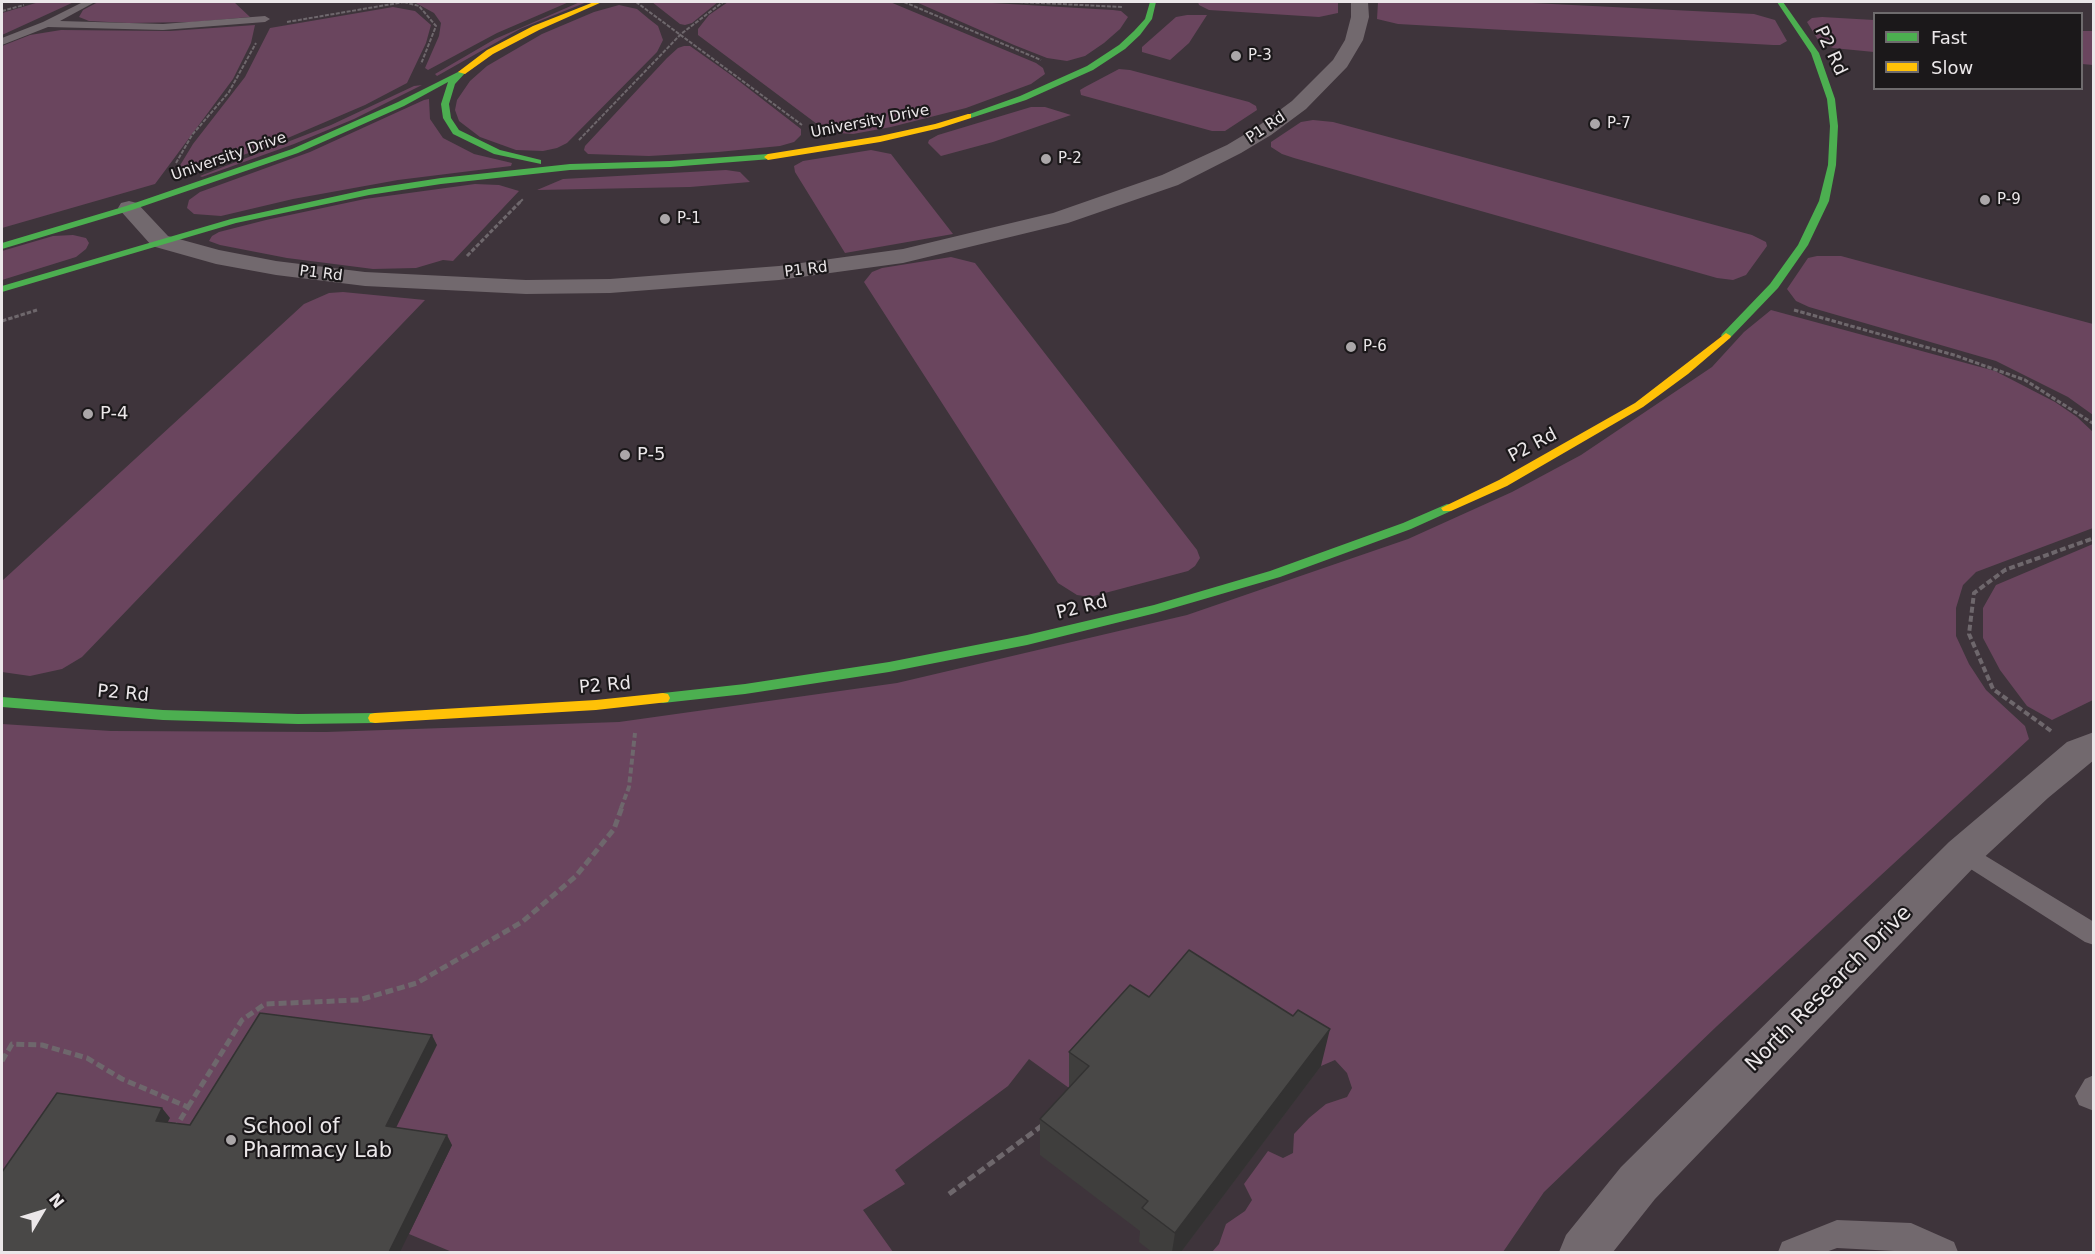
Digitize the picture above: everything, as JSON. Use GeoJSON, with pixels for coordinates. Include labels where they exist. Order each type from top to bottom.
{"type":"FeatureCollection","features":[{"type":"Feature","properties":{"kind":"main road","name":"University Drive"},"geometry":{"type":"LineString","coordinates":[[2,246],[129,208],[295,151],[391,109],[458,75],[490,52],[536,28],[599,2]]}},
{"type":"Feature","properties":{"kind":"main road","name":"P2 Rd"},"geometry":{"type":"LineString","coordinates":[[2,702],[163,715],[297,718],[408,717],[596,705],[745,689],[890,668],[1027,640],[1156,609],[1275,574],[1407,526],[1503,483],[1639,405],[1684,372],[1735,329],[1761,301],[1803,245],[1824,201],[1832,165],[1834,126],[1831,99],[1815,53],[1780,2]]}},
{"type":"Feature","properties":{"kind":"main road","name":"University Drive"},"geometry":{"type":"LineString","coordinates":[[2,289],[160,241],[295,206],[369,192],[441,181],[570,167],[644,166],[766,157],[880,139],[937,126],[1023,98],[1081,72],[1122,47],[1157,6]]}},
{"type":"Feature","properties":{"kind":"main road","name":"University Drive"},"geometry":{"type":"LineString","coordinates":[[458,75],[451,84],[445,104],[447,118],[456,132],[497,152],[570,167]]}},
{"type":"Feature","properties":{"kind":"street","name":"P1 Rd"},"geometry":{"type":"LineString","coordinates":[[160,241],[216,257],[276,268],[365,279],[526,287],[695,281],[779,273],[903,256],[1060,218],[1137,193],[1221,156],[1264,131],[1318,88],[1340,63],[1354,40],[1360,17],[1360,2]]}},
{"type":"Feature","properties":{"kind":"street"},"geometry":{"type":"LineString","coordinates":[[129,208],[160,241]]}},
{"type":"Feature","properties":{"kind":"street","name":"North Research Drive"},"geometry":{"type":"LineString","coordinates":[[1582,1252],[1638,1183],[1964,853],[2087,748]]}},
{"type":"Feature","properties":{"kind":"lane"},"geometry":{"type":"LineString","coordinates":[[2,42],[47,24],[90,2]]}},
{"type":"Feature","properties":{"kind":"lane"},"geometry":{"type":"LineString","coordinates":[[47,24],[163,27],[265,19]]}},
{"type":"Feature","properties":{"kind":"lane"},"geometry":{"type":"LineString","coordinates":[[1964,853],[2094,935]]}},
{"type":"Feature","properties":{"kind":"lane"},"geometry":{"type":"LineString","coordinates":[[2094,1087],[2088,1096],[2094,1099]]}},
{"type":"Feature","properties":{"kind":"lane"},"geometry":{"type":"LineString","coordinates":[[1792,1252],[1837,1234],[1911,1237],[1944,1252]]}},
{"type":"Feature","properties":{"kind":"path"},"geometry":{"type":"LineString","coordinates":[[282,23],[404,2],[419,6],[436,26],[419,70]]}},
{"type":"Feature","properties":{"kind":"path"},"geometry":{"type":"LineString","coordinates":[[636,2],[803,126]]}},
{"type":"Feature","properties":{"kind":"path"},"geometry":{"type":"LineString","coordinates":[[579,140],[681,34],[723,2]]}},
{"type":"Feature","properties":{"kind":"path"},"geometry":{"type":"LineString","coordinates":[[904,2],[1043,61]]}},
{"type":"Feature","properties":{"kind":"path"},"geometry":{"type":"LineString","coordinates":[[1019,2],[1128,8]]}},
{"type":"Feature","properties":{"kind":"path"},"geometry":{"type":"LineString","coordinates":[[2,11],[30,3]]}},
{"type":"Feature","properties":{"kind":"path"},"geometry":{"type":"LineString","coordinates":[[175,163],[192,135],[230,92],[259,35]]}},
{"type":"Feature","properties":{"kind":"path"},"geometry":{"type":"LineString","coordinates":[[465,259],[529,194]]}},
{"type":"Feature","properties":{"kind":"path"},"geometry":{"type":"LineString","coordinates":[[1761,301],[1954,355],[2025,380],[2094,424]]}},
{"type":"Feature","properties":{"kind":"path"},"geometry":{"type":"LineString","coordinates":[[2087,748],[1993,689],[1969,634],[1974,592],[2005,570],[2094,538]]}},
{"type":"Feature","properties":{"kind":"path"},"geometry":{"type":"LineString","coordinates":[[173,1131],[242,1020],[265,1004],[359,1000],[417,983],[522,922],[576,876],[614,829],[629,787],[635,731]]}},
{"type":"Feature","properties":{"kind":"path"},"geometry":{"type":"LineString","coordinates":[[2,1061],[12,1044],[42,1045],[87,1058],[122,1078],[189,1107]]}},
{"type":"Feature","properties":{"kind":"path"},"geometry":{"type":"LineString","coordinates":[[950,1194],[1047,1123]]}},
{"type":"Feature","properties":{"kind":"shaded area"},"geometry":{"type":"Polygon","coordinates":[[[2,2],[2093,2],[2093,1252],[2,1252],[2,2]]]}},
{"type":"Feature","properties":{"kind":"shaded area"},"geometry":{"type":"Polygon","coordinates":[[[39,2],[74,2],[2,35],[2,13],[39,2]]]}},
{"type":"Feature","properties":{"kind":"shaded area"},"geometry":{"type":"Polygon","coordinates":[[[98,2],[234,2],[250,17],[193,22],[128,23],[89,21],[79,17],[83,10],[98,2]]]}},
{"type":"Feature","properties":{"kind":"shaded area"},"geometry":{"type":"Polygon","coordinates":[[[414,2],[569,2],[497,33],[428,70],[425,68],[439,36],[441,23],[434,13],[414,2]]]}},
{"type":"Feature","properties":{"kind":"shaded area"},"geometry":{"type":"Polygon","coordinates":[[[580,2],[587,2],[520,29],[437,76],[435,74],[495,39],[580,2]]]}},
{"type":"Feature","properties":{"kind":"shaded area"},"geometry":{"type":"Polygon","coordinates":[[[652,2],[718,2],[692,23],[685,25],[680,24],[652,2]]]}},
{"type":"Feature","properties":{"kind":"shaded area"},"geometry":{"type":"Polygon","coordinates":[[[728,2],[890,2],[1036,63],[1043,68],[1045,74],[1031,84],[966,108],[891,127],[853,134],[838,133],[817,124],[698,35],[698,29],[709,15],[728,2]]]}},
{"type":"Feature","properties":{"kind":"shaded area"},"geometry":{"type":"Polygon","coordinates":[[[916,2],[975,2],[1113,10],[1121,11],[1128,17],[1120,29],[1104,43],[1085,56],[1067,61],[1047,58],[916,2]]]}},
{"type":"Feature","properties":{"kind":"shaded area"},"geometry":{"type":"Polygon","coordinates":[[[1198,2],[1338,2],[1338,13],[1319,17],[1209,10],[1199,5],[1198,2]]]}},
{"type":"Feature","properties":{"kind":"shaded area"},"geometry":{"type":"Polygon","coordinates":[[[1378,2],[1512,2],[1754,14],[1775,20],[1787,41],[1780,45],[1773,45],[1398,24],[1377,19],[1378,2]]]}},
{"type":"Feature","properties":{"kind":"shaded area"},"geometry":{"type":"Polygon","coordinates":[[[619,5],[637,9],[658,26],[663,40],[657,52],[567,143],[543,151],[516,150],[480,137],[459,121],[455,110],[457,100],[470,81],[487,66],[542,34],[594,12],[619,5]]]}},
{"type":"Feature","properties":{"kind":"shaded area"},"geometry":{"type":"Polygon","coordinates":[[[393,7],[415,11],[431,25],[426,43],[407,83],[365,105],[269,146],[197,171],[176,172],[193,144],[245,77],[270,28],[393,7]]]}},
{"type":"Feature","properties":{"kind":"shaded area"},"geometry":{"type":"Polygon","coordinates":[[[1207,15],[1189,43],[1170,60],[1142,52],[1142,47],[1176,17],[1207,15]]]}},
{"type":"Feature","properties":{"kind":"shaded area"},"geometry":{"type":"Polygon","coordinates":[[[1812,18],[1873,20],[1873,52],[1833,48],[1820,43],[1807,22],[1812,18]]]}},
{"type":"Feature","properties":{"kind":"shaded area"},"geometry":{"type":"Polygon","coordinates":[[[255,25],[251,43],[233,79],[155,184],[2,228],[2,46],[30,35],[61,30],[170,31],[255,25]]]}},
{"type":"Feature","properties":{"kind":"shaded area"},"geometry":{"type":"Polygon","coordinates":[[[2083,31],[2093,31],[2093,65],[2083,64],[2083,31]]]}},
{"type":"Feature","properties":{"kind":"shaded area"},"geometry":{"type":"Polygon","coordinates":[[[690,46],[731,75],[801,129],[801,135],[794,142],[780,146],[718,152],[649,156],[588,154],[584,150],[585,146],[667,58],[678,48],[690,46]]]}},
{"type":"Feature","properties":{"kind":"shaded area"},"geometry":{"type":"Polygon","coordinates":[[[1119,69],[1249,102],[1256,106],[1257,110],[1225,131],[1212,131],[1081,95],[1080,90],[1119,69]]]}},
{"type":"Feature","properties":{"kind":"shaded area"},"geometry":{"type":"Polygon","coordinates":[[[422,85],[354,119],[294,144],[200,176],[331,125],[414,86],[422,85]]]}},
{"type":"Feature","properties":{"kind":"shaded area"},"geometry":{"type":"Polygon","coordinates":[[[429,99],[430,119],[443,138],[474,154],[512,163],[511,166],[398,180],[293,199],[221,216],[194,214],[187,208],[189,200],[200,192],[310,152],[429,99]]]}},
{"type":"Feature","properties":{"kind":"shaded area"},"geometry":{"type":"Polygon","coordinates":[[[1031,107],[1045,107],[1071,115],[993,142],[941,156],[928,143],[938,135],[1031,107]]]}},
{"type":"Feature","properties":{"kind":"shaded area"},"geometry":{"type":"Polygon","coordinates":[[[1313,120],[1333,122],[1752,235],[1766,242],[1767,246],[1746,275],[1733,280],[1717,278],[1294,158],[1271,147],[1271,142],[1301,122],[1313,120]]]}},
{"type":"Feature","properties":{"kind":"shaded area"},"geometry":{"type":"Polygon","coordinates":[[[871,150],[891,154],[953,234],[845,253],[795,172],[794,166],[803,161],[871,150]]]}},
{"type":"Feature","properties":{"kind":"shaded area"},"geometry":{"type":"Polygon","coordinates":[[[726,170],[740,172],[750,182],[690,187],[537,190],[563,179],[726,170]]]}},
{"type":"Feature","properties":{"kind":"shaded area"},"geometry":{"type":"Polygon","coordinates":[[[475,184],[499,185],[519,191],[453,261],[443,260],[416,268],[373,269],[287,258],[209,241],[219,232],[266,220],[365,199],[475,184]]]}},
{"type":"Feature","properties":{"kind":"shaded area"},"geometry":{"type":"Polygon","coordinates":[[[73,235],[86,238],[89,243],[86,249],[76,257],[2,280],[2,251],[53,236],[73,235]]]}},
{"type":"Feature","properties":{"kind":"shaded area"},"geometry":{"type":"Polygon","coordinates":[[[1841,256],[2093,324],[2093,415],[2068,397],[1996,361],[1809,307],[1796,301],[1787,289],[1808,258],[1841,256]]]}},
{"type":"Feature","properties":{"kind":"shaded area"},"geometry":{"type":"Polygon","coordinates":[[[951,257],[975,263],[1197,550],[1200,558],[1195,566],[1188,571],[1090,597],[1077,595],[1058,583],[864,282],[872,272],[882,268],[951,257]]]}},
{"type":"Feature","properties":{"kind":"shaded area"},"geometry":{"type":"Polygon","coordinates":[[[343,292],[425,300],[82,657],[62,669],[30,676],[2,672],[2,581],[304,304],[329,293],[343,292]]]}},
{"type":"Feature","properties":{"kind":"shaded area"},"geometry":{"type":"Polygon","coordinates":[[[1771,310],[1995,371],[2055,402],[2077,417],[2093,432],[2093,528],[1976,572],[1963,585],[1956,608],[1956,636],[1969,664],[1986,690],[2025,726],[2029,739],[1717,1026],[1544,1192],[1503,1252],[1212,1252],[1219,1244],[1226,1224],[1245,1211],[1252,1200],[1244,1184],[1268,1151],[1283,1158],[1293,1153],[1294,1134],[1326,1104],[1347,1097],[1352,1088],[1347,1073],[1335,1060],[1321,1066],[1291,1046],[1069,1088],[1029,1059],[1008,1086],[895,1170],[905,1184],[863,1210],[893,1252],[452,1252],[409,1234],[452,1145],[163,1131],[169,1117],[2,1195],[2,724],[111,731],[326,732],[619,722],[897,683],[1187,615],[1408,539],[1512,492],[1581,455],[1712,367],[1744,332],[1771,310]]]}},
{"type":"Feature","properties":{"kind":"shaded area"},"geometry":{"type":"Polygon","coordinates":[[[2093,544],[2093,700],[2052,720],[2027,706],[2000,670],[1983,638],[1983,608],[1996,585],[2093,544]]]}},
{"type":"Feature","properties":{"kind":"building"},"geometry":{"type":"Polygon","coordinates":[[[1189,950],[1293,1016],[1298,1010],[1330,1029],[1175,1233],[1142,1208],[1148,1201],[1040,1119],[1089,1066],[1069,1052],[1130,985],[1149,997],[1189,950]]]}},
{"type":"Feature","properties":{"kind":"building","name":"School of Pharmacy Lab"},"geometry":{"type":"Polygon","coordinates":[[[260,1013],[432,1035],[386,1126],[447,1135],[389,1252],[2,1252],[2,1172],[57,1093],[162,1108],[156,1121],[190,1125],[260,1013]]]}},
{"type":"Feature","properties":{"kind":"traffic: fast"},"geometry":{"type":"LineString","coordinates":[[968,116],[1023,98],[1090,68],[1122,47],[1137,33],[1148,19],[1153,2]]}},
{"type":"Feature","properties":{"kind":"traffic: fast"},"geometry":{"type":"LineString","coordinates":[[1726,336],[1774,286],[1803,245],[1824,201],[1832,165],[1834,126],[1831,99],[1815,53],[1780,2]]}},
{"type":"Feature","properties":{"kind":"traffic: fast"},"geometry":{"type":"LineString","coordinates":[[2,246],[129,208],[295,151],[401,104],[462,72]]}},
{"type":"Feature","properties":{"kind":"traffic: fast"},"geometry":{"type":"LineString","coordinates":[[458,75],[451,84],[445,104],[447,118],[456,132],[497,152],[538,162]]}},
{"type":"Feature","properties":{"kind":"traffic: fast"},"geometry":{"type":"LineString","coordinates":[[2,289],[234,221],[369,192],[441,181],[570,167],[670,164],[768,157]]}},
{"type":"Feature","properties":{"kind":"traffic: fast"},"geometry":{"type":"LineString","coordinates":[[663,698],[745,689],[889,667],[1027,640],[1156,609],[1275,574],[1407,526],[1447,508]]}},
{"type":"Feature","properties":{"kind":"traffic: fast"},"geometry":{"type":"LineString","coordinates":[[2,702],[163,715],[298,719],[375,718]]}},
{"type":"Feature","properties":{"kind":"traffic: slow"},"geometry":{"type":"LineString","coordinates":[[462,72],[490,52],[536,28],[599,2]]}},
{"type":"Feature","properties":{"kind":"traffic: slow"},"geometry":{"type":"LineString","coordinates":[[768,157],[880,139],[937,126],[968,116]]}},
{"type":"Feature","properties":{"kind":"traffic: slow"},"geometry":{"type":"LineString","coordinates":[[1447,508],[1503,483],[1639,405],[1684,372],[1726,336]]}},
{"type":"Feature","properties":{"kind":"traffic: slow"},"geometry":{"type":"LineString","coordinates":[[375,718],[596,705],[663,698]]}},
{"type":"Feature","properties":{"kind":"place","name":"P-3"},"geometry":{"type":"Point","coordinates":[1236,56]}},
{"type":"Feature","properties":{"kind":"place","name":"P-7"},"geometry":{"type":"Point","coordinates":[1595,124]}},
{"type":"Feature","properties":{"kind":"place","name":"P-2"},"geometry":{"type":"Point","coordinates":[1046,159]}},
{"type":"Feature","properties":{"kind":"place","name":"P-9"},"geometry":{"type":"Point","coordinates":[1985,200]}},
{"type":"Feature","properties":{"kind":"place","name":"P-1"},"geometry":{"type":"Point","coordinates":[665,219]}},
{"type":"Feature","properties":{"kind":"place","name":"P-6"},"geometry":{"type":"Point","coordinates":[1351,347]}},
{"type":"Feature","properties":{"kind":"place","name":"P-4"},"geometry":{"type":"Point","coordinates":[88,414]}},
{"type":"Feature","properties":{"kind":"place","name":"P-5"},"geometry":{"type":"Point","coordinates":[625,455]}},
{"type":"Feature","properties":{"kind":"place","name":"School of Pharmacy Lab"},"geometry":{"type":"Point","coordinates":[231,1140]}}]}
